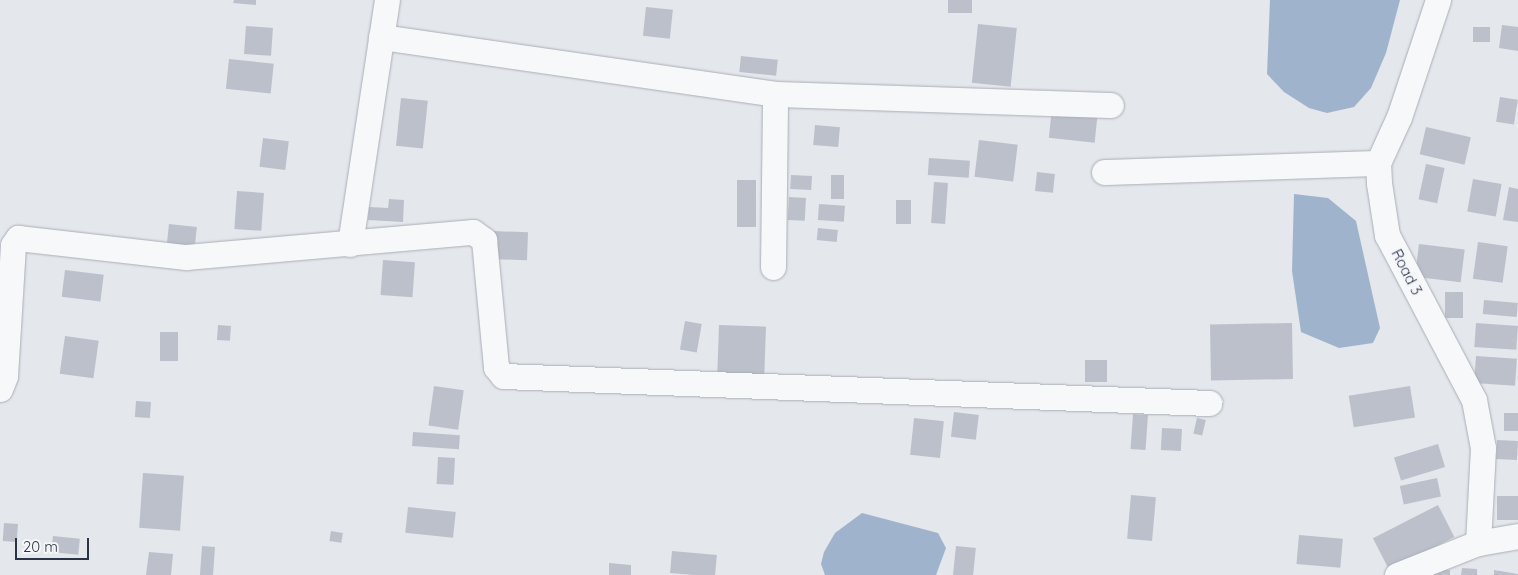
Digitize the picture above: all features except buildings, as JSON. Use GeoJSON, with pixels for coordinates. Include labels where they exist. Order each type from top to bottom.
{"type":"FeatureCollection","features":[{"type":"Feature","properties":{"kind":"street"},"geometry":{"type":"LineString","coordinates":[[350,244],[387,0]]}},
{"type":"Feature","properties":{"kind":"street"},"geometry":{"type":"LineString","coordinates":[[1104,172],[1378,163],[1399,117],[1438,0]]}},
{"type":"Feature","properties":{"kind":"street"},"geometry":{"type":"LineString","coordinates":[[381,37],[775,94],[1111,105]]}},
{"type":"Feature","properties":{"kind":"street"},"geometry":{"type":"LineString","coordinates":[[774,267],[775,94]]}},
{"type":"Feature","properties":{"kind":"street","name":"Road 3"},"geometry":{"type":"LineString","coordinates":[[1378,163],[1387,235],[1474,400],[1483,448],[1478,544]]}},
{"type":"Feature","properties":{"kind":"street"},"geometry":{"type":"LineString","coordinates":[[0,389],[6,376],[13,245],[18,238],[186,257],[480,233],[496,367],[503,376],[1209,403]]}},
{"type":"Feature","properties":{"kind":"street"},"geometry":{"type":"LineString","coordinates":[[1397,575],[1478,544],[1518,536]]}},
{"type":"Feature","properties":{"kind":"water"},"geometry":{"type":"Polygon","coordinates":[[[1270,0],[1400,0],[1386,53],[1371,88],[1354,107],[1327,113],[1309,108],[1284,92],[1267,74],[1270,0]]]}},
{"type":"Feature","properties":{"kind":"water"},"geometry":{"type":"Polygon","coordinates":[[[1294,194],[1328,198],[1356,221],[1380,328],[1373,343],[1339,348],[1301,332],[1292,271],[1294,194]]]}},
{"type":"Feature","properties":{"kind":"water"},"geometry":{"type":"Polygon","coordinates":[[[862,513],[938,533],[946,548],[936,575],[825,575],[821,564],[824,552],[835,533],[862,513]]]}}]}
